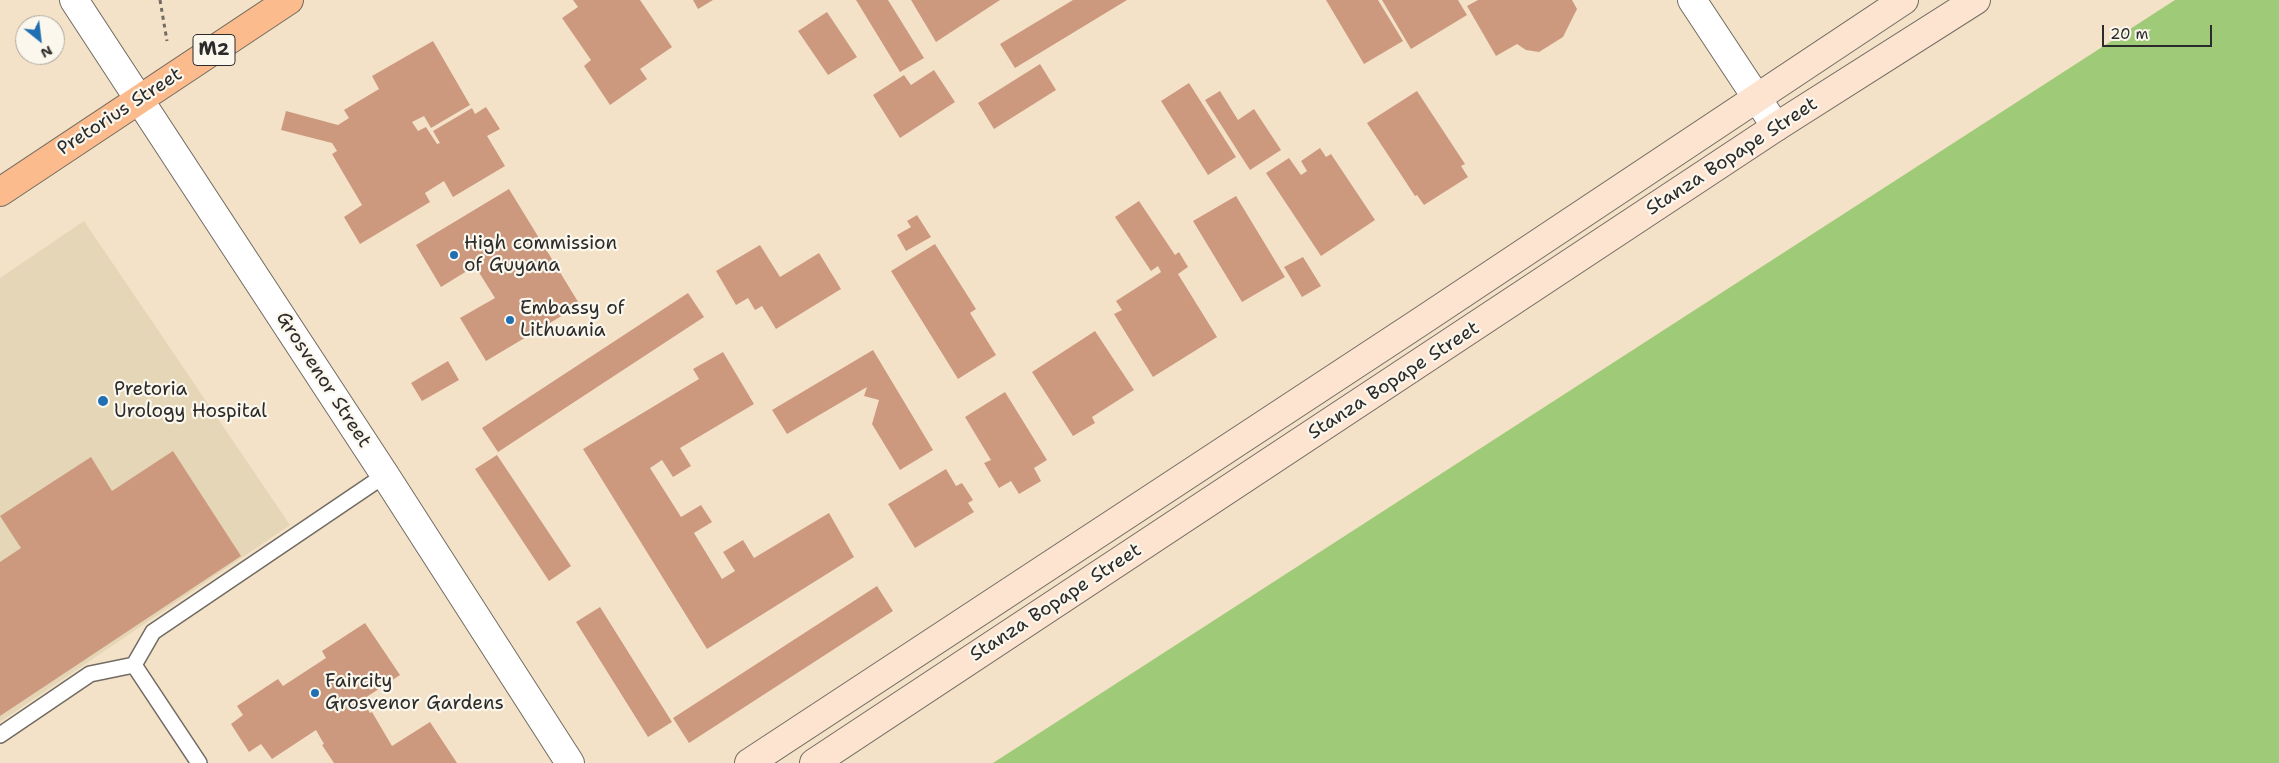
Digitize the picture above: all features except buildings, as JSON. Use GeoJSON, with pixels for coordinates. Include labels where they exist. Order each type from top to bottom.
{"type":"FeatureCollection","features":[{"type":"Feature","properties":{"kind":"main road","name":"Pretorius Street"},"geometry":{"type":"LineString","coordinates":[[0,192],[290,0]]}},
{"type":"Feature","properties":{"kind":"main road","name":"Stanza Bopape Street"},"geometry":{"type":"LineString","coordinates":[[749,763],[1412,328],[1904,0]]}},
{"type":"Feature","properties":{"kind":"main road","name":"Stanza Bopape Street"},"geometry":{"type":"LineString","coordinates":[[814,763],[1776,127],[1976,0]]}},
{"type":"Feature","properties":{"kind":"street","name":"Grosvenor Street"},"geometry":{"type":"LineString","coordinates":[[74,0],[385,475],[570,763]]}},
{"type":"Feature","properties":{"kind":"street"},"geometry":{"type":"LineString","coordinates":[[1692,0],[1776,127]]}},
{"type":"Feature","properties":{"kind":"lane"},"geometry":{"type":"LineString","coordinates":[[0,735],[90,674],[134,665],[153,632],[385,475]]}},
{"type":"Feature","properties":{"kind":"lane"},"geometry":{"type":"LineString","coordinates":[[134,665],[199,763]]}},
{"type":"Feature","properties":{"kind":"path"},"geometry":{"type":"LineString","coordinates":[[160,0],[173,77]]}},
{"type":"Feature","properties":{"kind":"shaded area","name":"Pretoria Urology Hospital"},"geometry":{"type":"Polygon","coordinates":[[[84,221],[290,525],[0,722],[0,278],[84,221]]]}},
{"type":"Feature","properties":{"kind":"green space"},"geometry":{"type":"Polygon","coordinates":[[[2175,0],[2279,0],[2279,763],[993,763],[2175,0]]]}},
{"type":"Feature","properties":{"kind":"place","name":"High commission of Guyana"},"geometry":{"type":"Point","coordinates":[454,255]}},
{"type":"Feature","properties":{"kind":"place","name":"Embassy of Lithuania"},"geometry":{"type":"Point","coordinates":[510,320]}},
{"type":"Feature","properties":{"kind":"place","name":"Pretoria Urology Hospital"},"geometry":{"type":"Point","coordinates":[103,401]}},
{"type":"Feature","properties":{"kind":"place","name":"Faircity Grosvenor Gardens"},"geometry":{"type":"Point","coordinates":[315,693]}}]}
